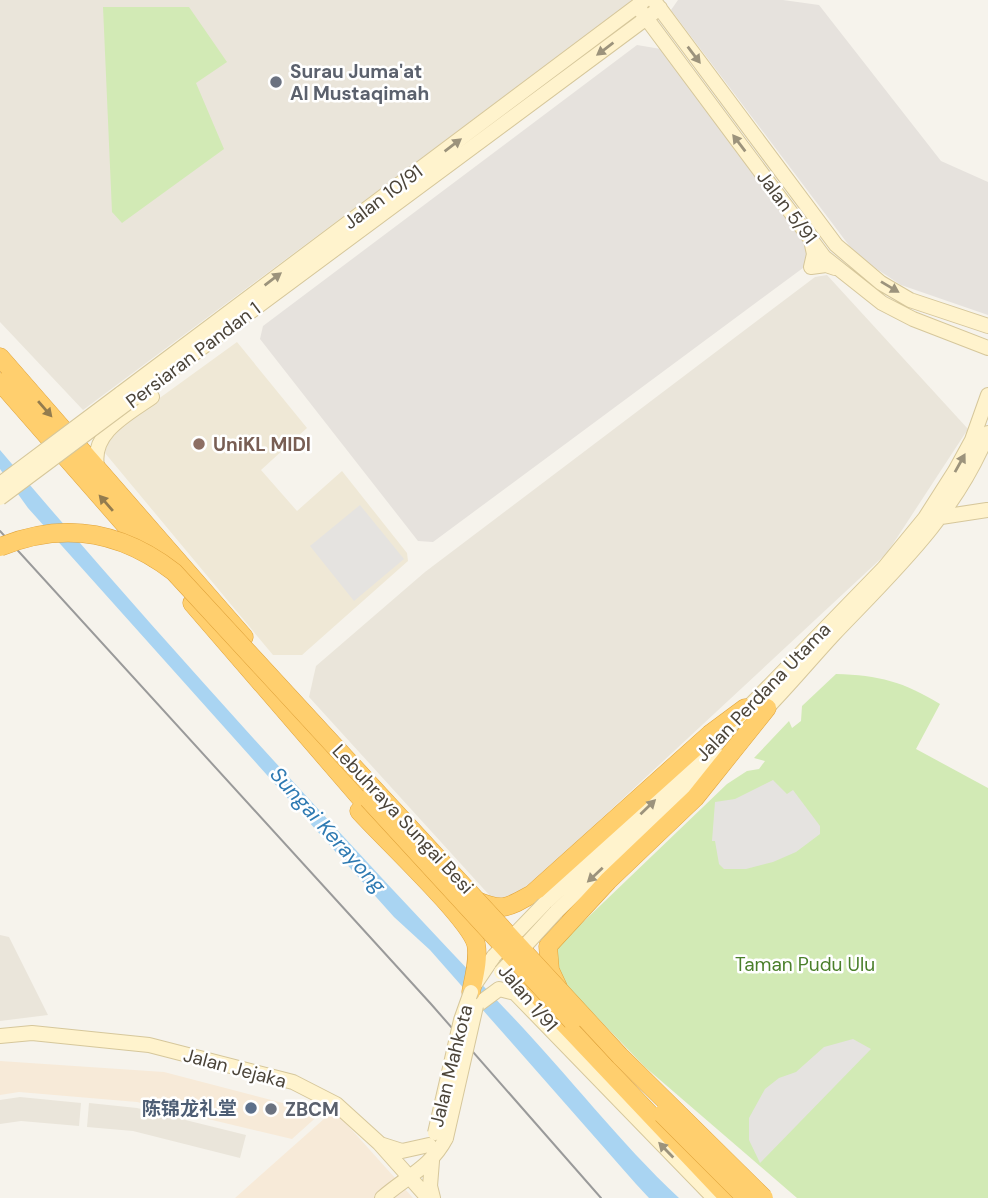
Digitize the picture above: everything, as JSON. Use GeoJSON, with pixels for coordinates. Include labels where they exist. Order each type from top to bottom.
{"type":"FeatureCollection","features":[{"type":"Feature","properties":{"kind":"highway"},"geometry":{"type":"LineString","coordinates":[[0,357],[325,732],[565,999],[600,1036],[775,1198]]}},
{"type":"Feature","properties":{"kind":"highway"},"geometry":{"type":"LineString","coordinates":[[0,382],[263,687],[559,1021],[732,1198]]}},
{"type":"Feature","properties":{"kind":"highway","name":"Lebuhraya Sungai Besi"},"geometry":{"type":"LineString","coordinates":[[0,547],[51,533],[81,531],[123,541],[153,556],[174,572],[620,1056],[764,1198]]}},
{"type":"Feature","properties":{"kind":"highway","name":"Lebuhraya Sungai Besi"},"geometry":{"type":"LineString","coordinates":[[0,557],[44,543],[85,542],[132,557],[164,579],[248,666],[583,1032],[746,1198]]}},
{"type":"Feature","properties":{"kind":"highway"},"geometry":{"type":"LineString","coordinates":[[263,687],[301,747],[433,888],[475,942],[477,958],[474,999]]}},
{"type":"Feature","properties":{"kind":"highway"},"geometry":{"type":"LineString","coordinates":[[565,999],[550,970],[549,909],[710,734],[745,708]]}},
{"type":"Feature","properties":{"kind":"highway"},"geometry":{"type":"LineString","coordinates":[[475,900],[495,909],[549,909],[695,798],[767,708]]}},
{"type":"Feature","properties":{"kind":"street","name":"Jalan 5/91"},"geometry":{"type":"LineString","coordinates":[[641,3],[647,18],[810,239],[836,268],[882,303],[986,350]]}},
{"type":"Feature","properties":{"kind":"street","name":"Jalan 10/91"},"geometry":{"type":"LineString","coordinates":[[127,396],[641,3]]}},
{"type":"Feature","properties":{"kind":"street","name":"Jalan 5/91"},"geometry":{"type":"LineString","coordinates":[[657,4],[836,246],[881,283],[910,300],[988,326]]}},
{"type":"Feature","properties":{"kind":"street","name":"Jalan 10/91"},"geometry":{"type":"LineString","coordinates":[[386,212],[647,18],[657,4]]}},
{"type":"Feature","properties":{"kind":"street","name":"Persiaran Pandan 1"},"geometry":{"type":"LineString","coordinates":[[0,484],[386,212]]}},
{"type":"Feature","properties":{"kind":"street"},"geometry":{"type":"LineString","coordinates":[[97,466],[96,447],[107,430],[284,297],[313,266]]}},
{"type":"Feature","properties":{"kind":"street","name":"Jalan Perdana Utama"},"geometry":{"type":"LineString","coordinates":[[745,708],[884,568],[925,518],[972,440],[988,395]]}},
{"type":"Feature","properties":{"kind":"street","name":"Persiaran Pandan 1"},"geometry":{"type":"LineString","coordinates":[[0,498],[127,396]]}},
{"type":"Feature","properties":{"kind":"street","name":"Jalan Perdana Utama"},"geometry":{"type":"LineString","coordinates":[[767,708],[941,517],[975,466],[988,433]]}},
{"type":"Feature","properties":{"kind":"street"},"geometry":{"type":"LineString","coordinates":[[941,517],[987,510]]}},
{"type":"Feature","properties":{"kind":"street"},"geometry":{"type":"LineString","coordinates":[[494,956],[549,909]]}},
{"type":"Feature","properties":{"kind":"street"},"geometry":{"type":"LineString","coordinates":[[501,972],[549,909]]}},
{"type":"Feature","properties":{"kind":"street","name":"Jalan Mahkota"},"geometry":{"type":"LineString","coordinates":[[382,1198],[408,1176],[419,1172],[432,1161],[461,1020],[494,956]]}},
{"type":"Feature","properties":{"kind":"street","name":"Jalan 1/91"},"geometry":{"type":"LineString","coordinates":[[494,956],[501,972],[563,1040]]}},
{"type":"Feature","properties":{"kind":"street","name":"Jalan Mahkota"},"geometry":{"type":"LineString","coordinates":[[474,999],[501,972]]}},
{"type":"Feature","properties":{"kind":"street"},"geometry":{"type":"LineString","coordinates":[[474,999],[499,989],[510,990],[563,1040],[714,1198]]}},
{"type":"Feature","properties":{"kind":"street","name":"Jalan Jejaka"},"geometry":{"type":"LineString","coordinates":[[0,1035],[32,1033],[149,1045],[293,1082],[336,1104],[379,1143],[428,1198]]}},
{"type":"Feature","properties":{"kind":"street"},"geometry":{"type":"LineString","coordinates":[[379,1143],[402,1151],[437,1138]]}},
{"type":"Feature","properties":{"kind":"street","name":"Jalan Mahkota"},"geometry":{"type":"LineString","coordinates":[[408,1176],[412,1163],[437,1138]]}},
{"type":"Feature","properties":{"kind":"street"},"geometry":{"type":"LineString","coordinates":[[432,1161],[430,1186],[433,1198]]}},
{"type":"Feature","properties":{"kind":"shaded area"},"geometry":{"type":"Polygon","coordinates":[[[0,0],[634,0],[83,410],[0,322],[0,0]]]}},
{"type":"Feature","properties":{"kind":"shaded area"},"geometry":{"type":"Polygon","coordinates":[[[678,0],[783,0],[819,5],[941,161],[988,182],[988,315],[901,285],[857,256],[671,10],[678,0]]]}},
{"type":"Feature","properties":{"kind":"shaded area"},"geometry":{"type":"Polygon","coordinates":[[[637,45],[661,49],[807,241],[807,265],[433,542],[418,541],[260,339],[263,326],[637,45]]]}},
{"type":"Feature","properties":{"kind":"shaded area"},"geometry":{"type":"Polygon","coordinates":[[[827,275],[968,429],[887,553],[516,898],[491,897],[309,697],[316,666],[425,572],[815,277],[827,275]]]}},
{"type":"Feature","properties":{"kind":"shaded area"},"geometry":{"type":"Polygon","coordinates":[[[237,342],[307,428],[261,470],[297,511],[342,471],[407,553],[408,561],[302,655],[273,655],[105,453],[110,434],[237,342]]]}},
{"type":"Feature","properties":{"kind":"shaded area"},"geometry":{"type":"Polygon","coordinates":[[[360,505],[404,559],[354,601],[310,546],[360,505]]]}},
{"type":"Feature","properties":{"kind":"shaded area"},"geometry":{"type":"Polygon","coordinates":[[[773,780],[787,794],[793,790],[820,826],[820,834],[796,852],[773,862],[746,869],[724,869],[719,864],[715,841],[712,841],[715,802],[735,799],[773,780]]]}},
{"type":"Feature","properties":{"kind":"shaded area"},"geometry":{"type":"Polygon","coordinates":[[[0,935],[9,937],[48,1015],[0,1021],[0,935]]]}},
{"type":"Feature","properties":{"kind":"shaded area"},"geometry":{"type":"Polygon","coordinates":[[[853,1039],[871,1049],[760,1163],[749,1140],[749,1118],[765,1089],[779,1078],[796,1072],[824,1047],[853,1039]]]}},
{"type":"Feature","properties":{"kind":"shaded area"},"geometry":{"type":"Polygon","coordinates":[[[0,1061],[164,1072],[321,1113],[292,1139],[137,1102],[19,1092],[0,1095],[0,1061]]]}},
{"type":"Feature","properties":{"kind":"shaded area"},"geometry":{"type":"Polygon","coordinates":[[[20,1097],[81,1103],[79,1126],[21,1121],[0,1124],[0,1100],[20,1097]]]}},
{"type":"Feature","properties":{"kind":"shaded area"},"geometry":{"type":"Polygon","coordinates":[[[89,1103],[137,1108],[246,1135],[240,1158],[133,1131],[87,1127],[89,1103]]]}},
{"type":"Feature","properties":{"kind":"shaded area"},"geometry":{"type":"Polygon","coordinates":[[[334,1110],[413,1198],[235,1198],[334,1110]]]}},
{"type":"Feature","properties":{"kind":"green space"},"geometry":{"type":"Polygon","coordinates":[[[103,7],[189,7],[227,62],[196,83],[224,149],[122,223],[112,212],[103,7]]]}},
{"type":"Feature","properties":{"kind":"green space","name":"Taman Pudu Ulu"},"geometry":{"type":"Polygon","coordinates":[[[836,674],[891,681],[940,704],[916,749],[988,788],[988,1198],[797,1198],[645,1067],[561,980],[556,948],[727,784],[747,771],[759,769],[765,761],[754,758],[789,721],[792,728],[801,721],[802,706],[836,674]]]}},
{"type":"Feature","properties":{"kind":"water","name":"Sungai Kerayong"},"geometry":{"type":"Polygon","coordinates":[[[0,450],[250,734],[529,1034],[634,1153],[679,1198],[649,1198],[636,1184],[430,950],[394,917],[28,508],[0,469],[0,450]]]}},
{"type":"Feature","properties":{"kind":"tram line"},"geometry":{"type":"LineString","coordinates":[[0,531],[431,1004],[601,1198]]}},
{"type":"Feature","properties":{"kind":"place","name":"Surau Juma'at Al Mustaqimah"},"geometry":{"type":"Point","coordinates":[276,82]}},
{"type":"Feature","properties":{"kind":"place","name":"UniKL MIDI"},"geometry":{"type":"Point","coordinates":[199,444]}},
{"type":"Feature","properties":{"kind":"place","name":"陈锦龙礼堂"},"geometry":{"type":"Point","coordinates":[251,1108]}},
{"type":"Feature","properties":{"kind":"place","name":"ZBCM"},"geometry":{"type":"Point","coordinates":[271,1109]}}]}
